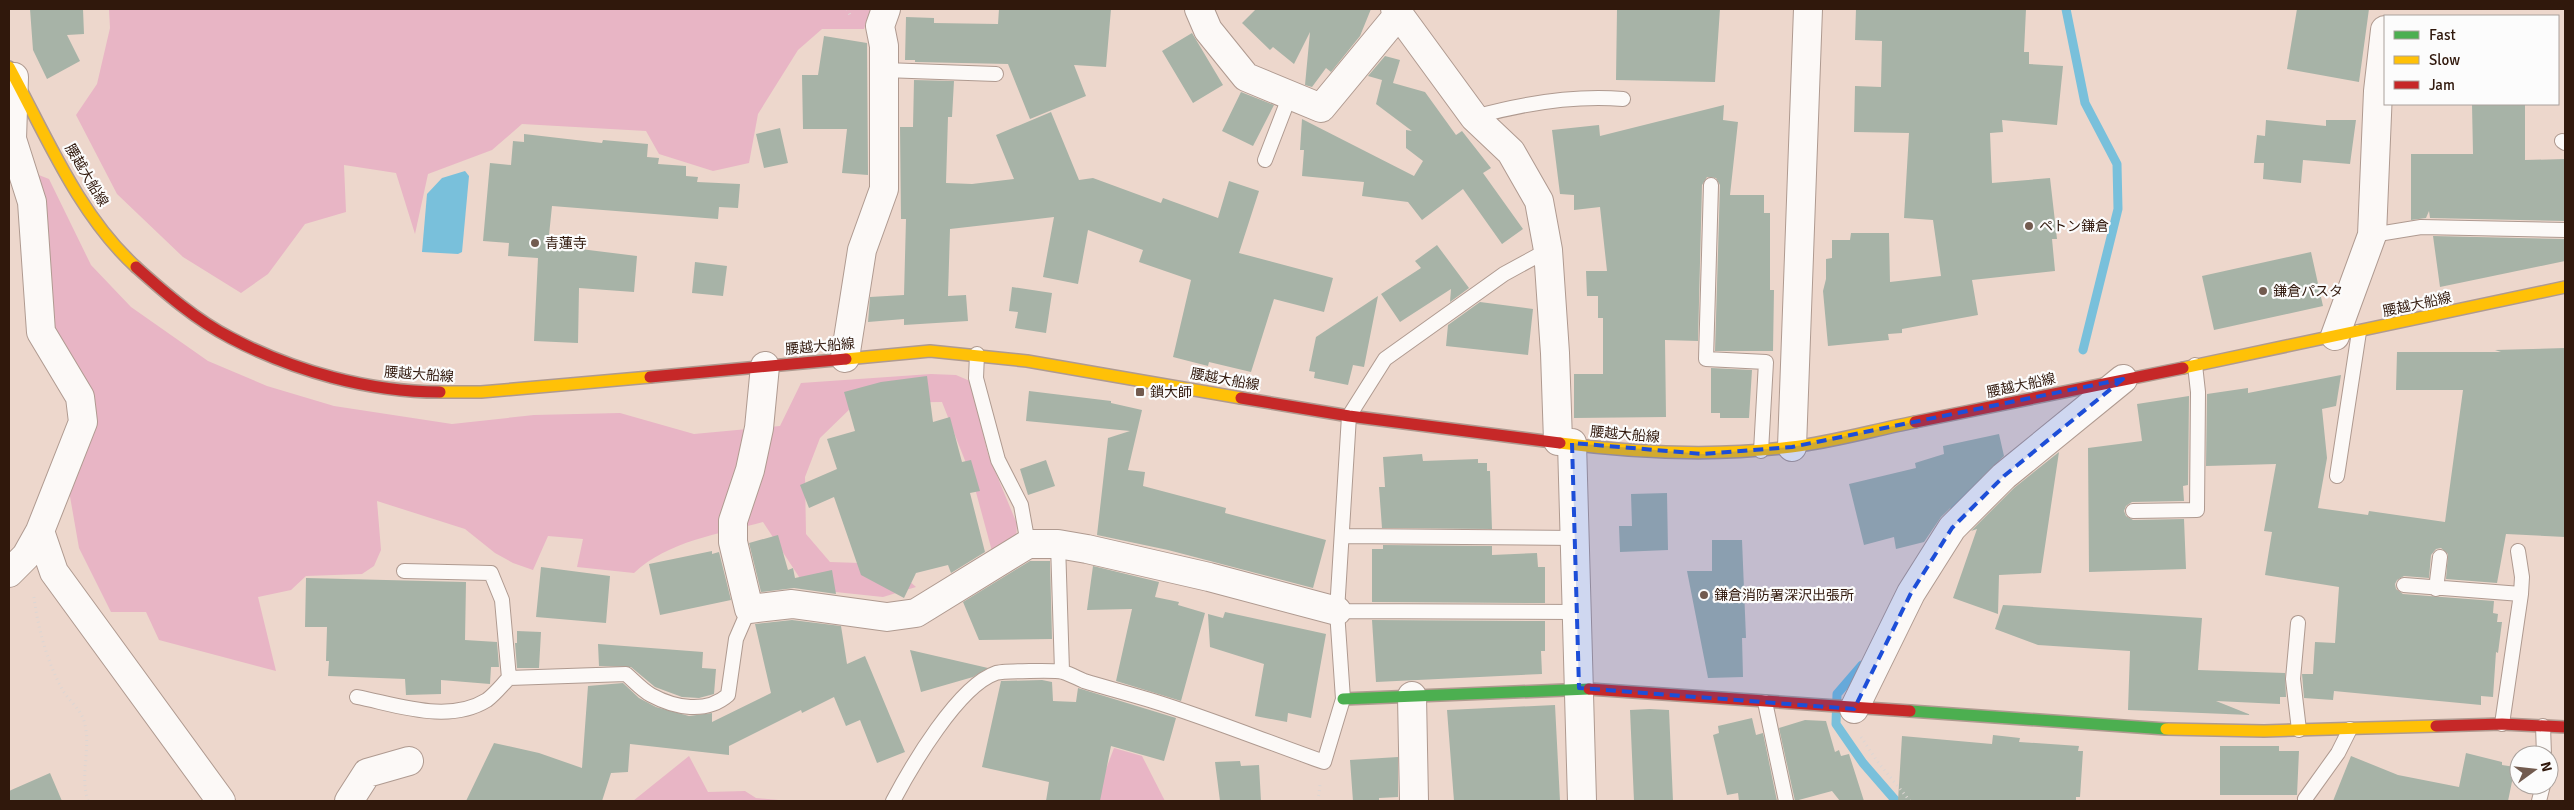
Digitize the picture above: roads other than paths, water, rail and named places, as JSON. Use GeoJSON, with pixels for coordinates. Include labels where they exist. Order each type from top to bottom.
{"type":"FeatureCollection","features":[{"type":"Feature","properties":{"kind":"main road","name":"腰越大船線"},"geometry":{"type":"LineString","coordinates":[[11,72],[77,192],[118,250],[173,300],[222,333],[286,362],[349,382],[413,392],[481,392],[930,351],[977,354],[1027,361],[1349,416],[1623,450],[1703,454],[1761,451],[1792,447],[2123,378],[2348,334],[2565,287]]}},
{"type":"Feature","properties":{"kind":"main road"},"geometry":{"type":"LineString","coordinates":[[1343,699],[1579,688],[1854,709],[2176,730],[2299,730],[2502,724],[2565,727]]}},
{"type":"Feature","properties":{"kind":"street"},"geometry":{"type":"LineString","coordinates":[[845,358],[862,250],[884,189],[884,46],[880,26],[886,9]]}},
{"type":"Feature","properties":{"kind":"street"},"geometry":{"type":"LineString","coordinates":[[1200,9],[1208,30],[1246,77],[1321,108],[1397,12],[1474,117],[1510,152],[1538,201],[1548,250],[1556,353],[1575,538],[1582,801]]}},
{"type":"Feature","properties":{"kind":"street"},"geometry":{"type":"LineString","coordinates":[[1792,447],[1808,9]]}},
{"type":"Feature","properties":{"kind":"street"},"geometry":{"type":"LineString","coordinates":[[2348,334],[2372,235],[2378,91],[2384,39]]}},
{"type":"Feature","properties":{"kind":"street"},"geometry":{"type":"LineString","coordinates":[[11,72],[12,139],[32,202],[41,332],[80,396],[83,422],[40,531],[18,564]]}},
{"type":"Feature","properties":{"kind":"street"},"geometry":{"type":"LineString","coordinates":[[765,366],[759,428],[750,470],[733,521],[733,542],[749,609],[792,604],[887,617],[916,613],[1028,544],[1058,544],[1209,577],[1337,611]]}},
{"type":"Feature","properties":{"kind":"street"},"geometry":{"type":"LineString","coordinates":[[1854,709],[1912,594],[1952,528],[2004,476],[2052,439],[2123,378]]}},
{"type":"Feature","properties":{"kind":"street"},"geometry":{"type":"LineString","coordinates":[[40,531],[54,572],[221,801]]}},
{"type":"Feature","properties":{"kind":"street"},"geometry":{"type":"LineString","coordinates":[[1412,696],[1414,801]]}},
{"type":"Feature","properties":{"kind":"street"},"geometry":{"type":"LineString","coordinates":[[349,801],[367,773],[409,762]]}},
{"type":"Feature","properties":{"kind":"lane"},"geometry":{"type":"LineString","coordinates":[[884,70],[996,74]]}},
{"type":"Feature","properties":{"kind":"lane"},"geometry":{"type":"LineString","coordinates":[[1265,160],[1290,95]]}},
{"type":"Feature","properties":{"kind":"lane"},"geometry":{"type":"LineString","coordinates":[[1474,117],[1515,106],[1607,98],[1623,99]]}},
{"type":"Feature","properties":{"kind":"lane"},"geometry":{"type":"LineString","coordinates":[[1710,185],[1706,359],[1766,362],[1761,451]]}},
{"type":"Feature","properties":{"kind":"lane"},"geometry":{"type":"LineString","coordinates":[[2372,235],[2421,227],[2565,230]]}},
{"type":"Feature","properties":{"kind":"lane"},"geometry":{"type":"LineString","coordinates":[[893,801],[918,757],[942,723],[982,680],[1010,670],[1030,673],[1062,671],[1082,680],[1154,701],[1324,762],[1343,699],[1337,611],[1349,416],[1385,359],[1504,274],[1548,250]]}},
{"type":"Feature","properties":{"kind":"lane"},"geometry":{"type":"LineString","coordinates":[[2337,476],[2348,334]]}},
{"type":"Feature","properties":{"kind":"lane"},"geometry":{"type":"LineString","coordinates":[[977,354],[976,378],[998,460],[1021,505],[1028,544]]}},
{"type":"Feature","properties":{"kind":"lane"},"geometry":{"type":"LineString","coordinates":[[2133,511],[2197,510],[2198,392],[2195,364]]}},
{"type":"Feature","properties":{"kind":"lane"},"geometry":{"type":"LineString","coordinates":[[1342,536],[1575,538]]}},
{"type":"Feature","properties":{"kind":"lane"},"geometry":{"type":"LineString","coordinates":[[1058,544],[1062,671]]}},
{"type":"Feature","properties":{"kind":"lane"},"geometry":{"type":"LineString","coordinates":[[2502,724],[2521,594],[2522,576],[2518,551]]}},
{"type":"Feature","properties":{"kind":"lane"},"geometry":{"type":"LineString","coordinates":[[2436,589],[2440,557]]}},
{"type":"Feature","properties":{"kind":"lane"},"geometry":{"type":"LineString","coordinates":[[404,571],[491,573],[502,600],[509,678]]}},
{"type":"Feature","properties":{"kind":"lane"},"geometry":{"type":"LineString","coordinates":[[2404,585],[2436,589],[2521,594]]}},
{"type":"Feature","properties":{"kind":"lane"},"geometry":{"type":"LineString","coordinates":[[357,696],[427,712],[469,708],[488,699],[509,678],[626,674],[649,694],[669,703],[692,708],[719,703],[728,695],[736,639],[749,609]]}},
{"type":"Feature","properties":{"kind":"lane"},"geometry":{"type":"LineString","coordinates":[[1337,611],[1576,612]]}},
{"type":"Feature","properties":{"kind":"lane"},"geometry":{"type":"LineString","coordinates":[[2298,623],[2293,679],[2299,730]]}},
{"type":"Feature","properties":{"kind":"lane"},"geometry":{"type":"LineString","coordinates":[[1765,702],[1786,801]]}},
{"type":"Feature","properties":{"kind":"lane"},"geometry":{"type":"LineString","coordinates":[[2543,726],[2544,745]]}},
{"type":"Feature","properties":{"kind":"lane"},"geometry":{"type":"LineString","coordinates":[[2306,801],[2305,799],[2338,754],[2350,729]]}},
{"type":"Feature","properties":{"kind":"water"},"geometry":{"type":"Polygon","coordinates":[[[465,171],[469,176],[462,252],[458,254],[422,252],[427,194],[442,178],[465,171]]]}},
{"type":"Feature","properties":{"kind":"waterway"},"geometry":{"type":"LineString","coordinates":[[2066,9],[2085,103],[2117,164],[2118,209],[2083,350]]}},
{"type":"Feature","properties":{"kind":"waterway"},"geometry":{"type":"LineString","coordinates":[[1955,508],[1964,495],[1981,481]]}},
{"type":"Feature","properties":{"kind":"waterway"},"geometry":{"type":"LineString","coordinates":[[1862,665],[1837,694],[1836,724],[1863,763],[1896,801]]}},
{"type":"Feature","properties":{"kind":"place","name":"ペトン鎌倉"},"geometry":{"type":"Point","coordinates":[2029,226]}},
{"type":"Feature","properties":{"kind":"place","name":"青蓮寺"},"geometry":{"type":"Point","coordinates":[535,243]}},
{"type":"Feature","properties":{"kind":"place","name":"鎌倉パスタ"},"geometry":{"type":"Point","coordinates":[2263,291]}},
{"type":"Feature","properties":{"kind":"place","name":"鎖大師"},"geometry":{"type":"Point","coordinates":[1140,392]}},
{"type":"Feature","properties":{"kind":"place","name":"鎌倉消防署深沢出張所"},"geometry":{"type":"Point","coordinates":[1704,595]}}]}
